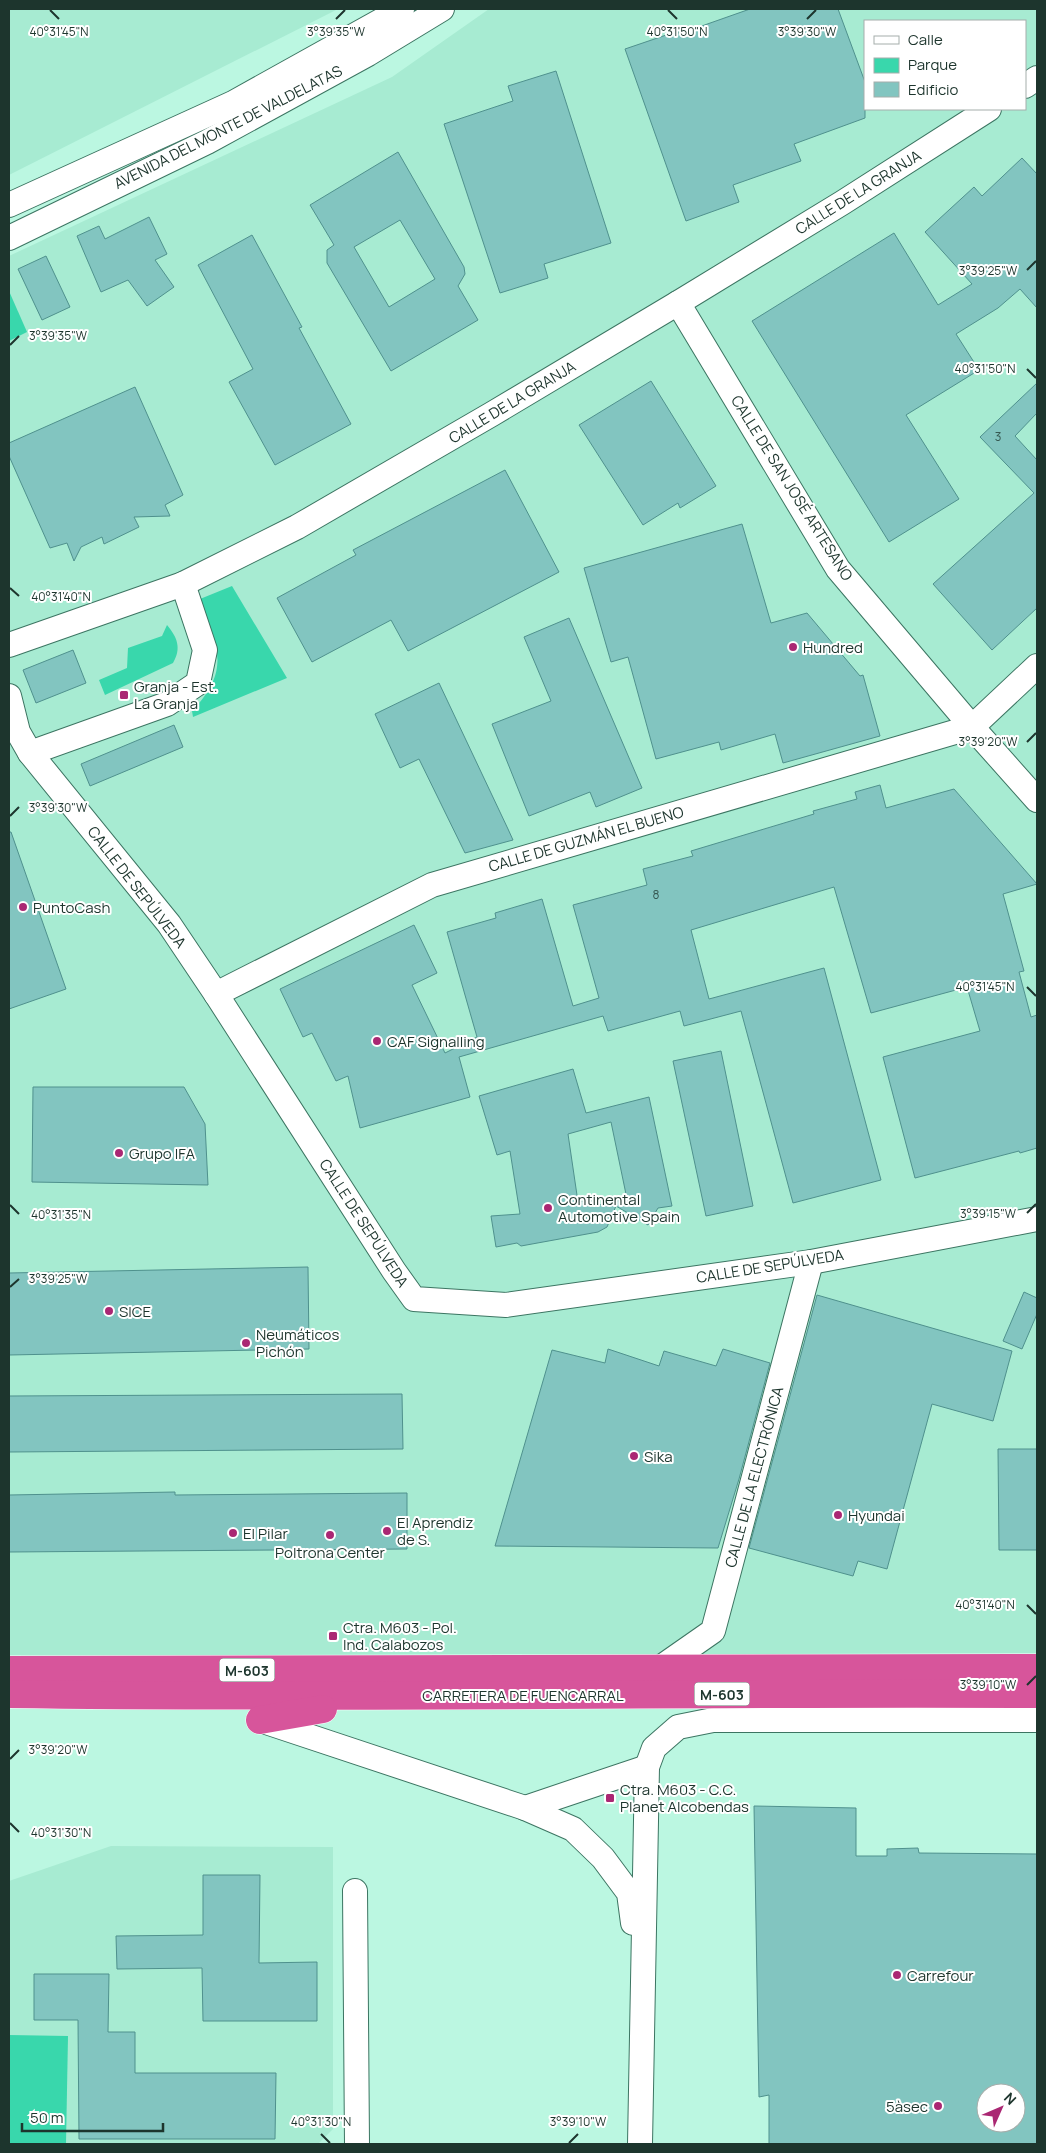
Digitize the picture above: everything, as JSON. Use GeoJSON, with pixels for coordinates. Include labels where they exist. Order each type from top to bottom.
{"type":"FeatureCollection","features":[{"type":"Feature","properties":{"kind":"highway","name":"CARRETERA DE FUENCARRAL"},"geometry":{"type":"LineString","coordinates":[[9,1670],[1037,1668]]}},
{"type":"Feature","properties":{"kind":"highway","name":"CARRETERA DE FUENCARRAL"},"geometry":{"type":"LineString","coordinates":[[9,1694],[188,1697],[1037,1694]]}},
{"type":"Feature","properties":{"kind":"highway"},"geometry":{"type":"LineString","coordinates":[[260,1720],[406,1695]]}},
{"type":"Feature","properties":{"kind":"street","name":"AVENIDA DEL MONTE DE VALDELATAS"},"geometry":{"type":"LineString","coordinates":[[9,205],[233,103],[402,9]]}},
{"type":"Feature","properties":{"kind":"street","name":"AVENIDA DEL MONTE DE VALDELATAS"},"geometry":{"type":"LineString","coordinates":[[9,238],[206,142],[368,54],[442,9]]}},
{"type":"Feature","properties":{"kind":"street"},"geometry":{"type":"LineString","coordinates":[[1026,85],[1037,78]]}},
{"type":"Feature","properties":{"kind":"street","name":"CALLE DE LA GRANJA"},"geometry":{"type":"LineString","coordinates":[[9,645],[182,584],[306,522],[678,303],[842,203],[987,110]]}},
{"type":"Feature","properties":{"kind":"street","name":"CALLE DE SAN JOSÉ ARTESANO"},"geometry":{"type":"LineString","coordinates":[[678,303],[838,569],[972,727],[1037,800]]}},
{"type":"Feature","properties":{"kind":"street"},"geometry":{"type":"LineString","coordinates":[[30,753],[167,704],[198,683],[205,650],[182,584]]}},
{"type":"Feature","properties":{"kind":"street"},"geometry":{"type":"LineString","coordinates":[[972,727],[1037,666]]}},
{"type":"Feature","properties":{"kind":"street","name":"CALLE DE SEPÚLVEDA"},"geometry":{"type":"LineString","coordinates":[[9,696],[14,727],[30,753],[169,924],[414,1299],[506,1304],[811,1262],[1037,1219]]}},
{"type":"Feature","properties":{"kind":"street","name":"CALLE DE GUZMÁN EL BUENO"},"geometry":{"type":"LineString","coordinates":[[216,994],[432,885],[972,727]]}},
{"type":"Feature","properties":{"kind":"street","name":"CALLE DE LA ELECTRÓNICA"},"geometry":{"type":"LineString","coordinates":[[660,1668],[713,1631],[811,1262]]}},
{"type":"Feature","properties":{"kind":"street"},"geometry":{"type":"LineString","coordinates":[[260,1720],[525,1808],[573,1829],[603,1858],[630,1893],[642,1992]]}},
{"type":"Feature","properties":{"kind":"street"},"geometry":{"type":"LineString","coordinates":[[640,2144],[647,1767],[654,1748],[678,1727],[714,1720],[1037,1720]]}},
{"type":"Feature","properties":{"kind":"street"},"geometry":{"type":"LineString","coordinates":[[525,1808],[647,1767]]}},
{"type":"Feature","properties":{"kind":"street"},"geometry":{"type":"LineString","coordinates":[[355,1891],[357,2144]]}},
{"type":"Feature","properties":{"kind":"shaded area"},"geometry":{"type":"Polygon","coordinates":[[[9,9],[338,9],[9,175],[9,9]]]}},
{"type":"Feature","properties":{"kind":"shaded area"},"geometry":{"type":"Polygon","coordinates":[[[489,9],[1037,9],[1037,1669],[9,1673],[9,256],[392,77],[489,9]]]}},
{"type":"Feature","properties":{"kind":"shaded area"},"geometry":{"type":"Polygon","coordinates":[[[111,1846],[333,1847],[333,2129],[318,2144],[9,2144],[9,1881],[111,1846]]]}},
{"type":"Feature","properties":{"kind":"green space"},"geometry":{"type":"Polygon","coordinates":[[[9,291],[27,332],[9,341],[9,291]]]}},
{"type":"Feature","properties":{"kind":"green space"},"geometry":{"type":"Polygon","coordinates":[[[232,586],[287,678],[193,717],[192,711],[205,696],[213,682],[217,669],[217,657],[212,630],[200,599],[232,586]]]}},
{"type":"Feature","properties":{"kind":"green space"},"geometry":{"type":"Polygon","coordinates":[[[167,625],[176,638],[178,648],[173,663],[105,695],[99,680],[127,668],[128,648],[162,636],[167,625]]]}},
{"type":"Feature","properties":{"kind":"green space"},"geometry":{"type":"Polygon","coordinates":[[[9,2035],[68,2036],[66,2144],[9,2144],[9,2035]]]}},
{"type":"Feature","properties":{"kind":"building"},"geometry":{"type":"Polygon","coordinates":[[[750,9],[838,9],[864,79],[865,118],[794,144],[801,161],[733,185],[739,202],[686,221],[625,49],[678,31],[679,34],[750,9]]]}},
{"type":"Feature","properties":{"kind":"building"},"geometry":{"type":"Polygon","coordinates":[[[556,71],[611,243],[544,264],[548,278],[500,293],[444,124],[513,101],[508,86],[556,71]]]}},
{"type":"Feature","properties":{"kind":"building"},"geometry":{"type":"Polygon","coordinates":[[[398,152],[464,267],[465,274],[458,286],[478,320],[391,371],[327,263],[327,250],[334,245],[310,205],[398,152]],[[400,220],[354,247],[389,307],[435,279],[400,220]]]}},
{"type":"Feature","properties":{"kind":"building"},"geometry":{"type":"Polygon","coordinates":[[[1022,158],[1037,174],[1037,308],[1020,289],[998,308],[956,334],[979,370],[906,415],[959,499],[889,542],[752,321],[894,233],[938,305],[972,284],[925,232],[974,187],[982,196],[1022,158]]]}},
{"type":"Feature","properties":{"kind":"building"},"geometry":{"type":"Polygon","coordinates":[[[149,217],[167,254],[155,260],[174,287],[147,306],[128,280],[101,292],[77,236],[99,226],[105,239],[149,217]]]}},
{"type":"Feature","properties":{"kind":"building"},"geometry":{"type":"Polygon","coordinates":[[[252,235],[302,327],[299,328],[351,424],[275,465],[229,382],[253,369],[198,265],[252,235]]]}},
{"type":"Feature","properties":{"kind":"building"},"geometry":{"type":"Polygon","coordinates":[[[46,256],[70,307],[42,320],[18,269],[46,256]]]}},
{"type":"Feature","properties":{"kind":"building"},"geometry":{"type":"Polygon","coordinates":[[[651,381],[716,486],[680,508],[678,503],[643,525],[579,425],[651,381]]]}},
{"type":"Feature","properties":{"kind":"building"},"geometry":{"type":"Polygon","coordinates":[[[1037,383],[1037,413],[1015,436],[1037,460],[1037,608],[992,650],[933,584],[1034,493],[980,437],[1037,383]]]}},
{"type":"Feature","properties":{"kind":"building"},"geometry":{"type":"Polygon","coordinates":[[[135,387],[183,495],[165,505],[170,516],[134,517],[139,527],[104,544],[102,537],[81,547],[74,561],[67,543],[50,548],[9,456],[9,443],[135,387]]]}},
{"type":"Feature","properties":{"kind":"building"},"geometry":{"type":"Polygon","coordinates":[[[505,470],[559,572],[408,651],[391,620],[312,662],[277,598],[356,555],[353,550],[505,470]]]}},
{"type":"Feature","properties":{"kind":"building"},"geometry":{"type":"Polygon","coordinates":[[[742,524],[771,623],[807,613],[860,676],[863,675],[880,736],[783,763],[775,734],[721,750],[719,742],[656,759],[628,657],[611,662],[584,568],[742,524]]]}},
{"type":"Feature","properties":{"kind":"building"},"geometry":{"type":"Polygon","coordinates":[[[569,618],[642,788],[596,807],[590,792],[529,816],[492,724],[551,701],[524,637],[569,618]]]}},
{"type":"Feature","properties":{"kind":"building"},"geometry":{"type":"Polygon","coordinates":[[[73,650],[86,683],[36,703],[23,670],[73,650]]]}},
{"type":"Feature","properties":{"kind":"building"},"geometry":{"type":"Polygon","coordinates":[[[439,683],[513,840],[465,853],[419,759],[400,768],[375,714],[439,683]]]}},
{"type":"Feature","properties":{"kind":"building"},"geometry":{"type":"Polygon","coordinates":[[[174,725],[183,747],[90,786],[81,764],[174,725]]]}},
{"type":"Feature","properties":{"kind":"building"},"geometry":{"type":"Polygon","coordinates":[[[880,785],[886,808],[954,789],[1037,884],[1003,894],[1024,971],[1019,972],[1031,1017],[1037,1015],[1037,1148],[915,1178],[883,1057],[980,1031],[967,987],[871,1013],[834,887],[691,930],[709,999],[824,968],[881,1180],[793,1203],[741,1011],[684,1026],[680,1011],[608,1031],[603,1016],[459,1057],[470,1097],[360,1128],[348,1076],[336,1081],[312,1033],[303,1037],[280,989],[414,925],[437,973],[412,985],[445,1053],[477,1037],[447,932],[496,918],[495,913],[542,899],[573,1006],[599,998],[573,905],[647,885],[643,869],[693,856],[691,851],[814,814],[813,811],[857,799],[855,792],[880,785]]]}},
{"type":"Feature","properties":{"kind":"building","name":"PuntoCash"},"geometry":{"type":"Polygon","coordinates":[[[9,832],[11,832],[66,989],[9,1009],[9,832]]]}},
{"type":"Feature","properties":{"kind":"building"},"geometry":{"type":"Polygon","coordinates":[[[721,1051],[753,1206],[706,1216],[673,1061],[721,1051]]]}},
{"type":"Feature","properties":{"kind":"building"},"geometry":{"type":"Polygon","coordinates":[[[573,1069],[586,1113],[649,1097],[672,1206],[658,1208],[648,1225],[616,1206],[607,1227],[598,1232],[521,1246],[517,1243],[496,1247],[491,1216],[520,1214],[510,1151],[497,1155],[479,1096],[573,1069]],[[611,1122],[568,1134],[578,1202],[592,1200],[593,1206],[627,1199],[611,1122]]]}},
{"type":"Feature","properties":{"kind":"building","name":"Grupo IFA"},"geometry":{"type":"Polygon","coordinates":[[[33,1087],[184,1087],[205,1124],[208,1185],[32,1182],[33,1087]]]}},
{"type":"Feature","properties":{"kind":"building","name":"SICE"},"geometry":{"type":"Polygon","coordinates":[[[308,1267],[309,1349],[9,1355],[9,1273],[308,1267]]]}},
{"type":"Feature","properties":{"kind":"building"},"geometry":{"type":"Polygon","coordinates":[[[1024,1292],[1037,1298],[1037,1314],[1022,1349],[1003,1341],[1024,1292]]]}},
{"type":"Feature","properties":{"kind":"building"},"geometry":{"type":"Polygon","coordinates":[[[817,1295],[1012,1351],[993,1421],[932,1404],[887,1569],[858,1561],[853,1576],[749,1548],[817,1295]]]}},
{"type":"Feature","properties":{"kind":"building","name":"Sika"},"geometry":{"type":"Polygon","coordinates":[[[608,1349],[659,1366],[664,1351],[716,1366],[723,1349],[770,1363],[739,1479],[718,1548],[495,1546],[552,1350],[605,1363],[608,1349]]]}},
{"type":"Feature","properties":{"kind":"building"},"geometry":{"type":"Polygon","coordinates":[[[402,1394],[403,1449],[9,1452],[9,1396],[402,1394]]]}},
{"type":"Feature","properties":{"kind":"building"},"geometry":{"type":"Polygon","coordinates":[[[998,1449],[1037,1449],[1037,1550],[999,1550],[998,1449]]]}},
{"type":"Feature","properties":{"kind":"building"},"geometry":{"type":"Polygon","coordinates":[[[175,1492],[175,1495],[407,1493],[407,1549],[9,1552],[9,1495],[175,1492]]]}},
{"type":"Feature","properties":{"kind":"building","name":"Carrefour"},"geometry":{"type":"Polygon","coordinates":[[[754,1806],[856,1808],[856,1856],[887,1856],[887,1849],[918,1848],[919,1853],[1037,1854],[1037,2144],[769,2144],[769,2095],[759,2097],[754,1806]]]}},
{"type":"Feature","properties":{"kind":"building"},"geometry":{"type":"Polygon","coordinates":[[[203,1875],[260,1875],[259,1963],[317,1962],[317,2021],[203,2021],[202,1968],[117,1969],[116,1936],[203,1935],[203,1875]]]}},
{"type":"Feature","properties":{"kind":"building"},"geometry":{"type":"Polygon","coordinates":[[[34,1974],[109,1974],[108,2032],[135,2032],[135,2073],[276,2073],[275,2139],[79,2139],[78,2020],[34,2020],[34,1974]]]}},
{"type":"Feature","properties":{"kind":"place","name":"Hundred"},"geometry":{"type":"Point","coordinates":[793,647]}},
{"type":"Feature","properties":{"kind":"place","name":"Granja - Est. La Granja"},"geometry":{"type":"Point","coordinates":[124,695]}},
{"type":"Feature","properties":{"kind":"place","name":"PuntoCash"},"geometry":{"type":"Point","coordinates":[23,907]}},
{"type":"Feature","properties":{"kind":"place","name":"CAF Signalling"},"geometry":{"type":"Point","coordinates":[377,1041]}},
{"type":"Feature","properties":{"kind":"place","name":"Grupo IFA"},"geometry":{"type":"Point","coordinates":[119,1153]}},
{"type":"Feature","properties":{"kind":"place","name":"Continental Automotive Spain"},"geometry":{"type":"Point","coordinates":[548,1208]}},
{"type":"Feature","properties":{"kind":"place","name":"SICE"},"geometry":{"type":"Point","coordinates":[109,1311]}},
{"type":"Feature","properties":{"kind":"place","name":"Neumáticos Pichón"},"geometry":{"type":"Point","coordinates":[246,1343]}},
{"type":"Feature","properties":{"kind":"place","name":"Sika"},"geometry":{"type":"Point","coordinates":[634,1456]}},
{"type":"Feature","properties":{"kind":"place","name":"Hyundai"},"geometry":{"type":"Point","coordinates":[838,1515]}},
{"type":"Feature","properties":{"kind":"place","name":"El Aprendiz de S."},"geometry":{"type":"Point","coordinates":[387,1531]}},
{"type":"Feature","properties":{"kind":"place","name":"El Pilar"},"geometry":{"type":"Point","coordinates":[233,1533]}},
{"type":"Feature","properties":{"kind":"place","name":"Poltrona Center"},"geometry":{"type":"Point","coordinates":[330,1535]}},
{"type":"Feature","properties":{"kind":"place","name":"Ctra. M603 - Pol. Ind. Calabozos"},"geometry":{"type":"Point","coordinates":[333,1636]}},
{"type":"Feature","properties":{"kind":"place","name":"Ctra. M603 - C.C. Planet Alcobendas"},"geometry":{"type":"Point","coordinates":[610,1798]}},
{"type":"Feature","properties":{"kind":"place","name":"Carrefour"},"geometry":{"type":"Point","coordinates":[897,1975]}},
{"type":"Feature","properties":{"kind":"place","name":"5àsec"},"geometry":{"type":"Point","coordinates":[938,2106]}}]}
